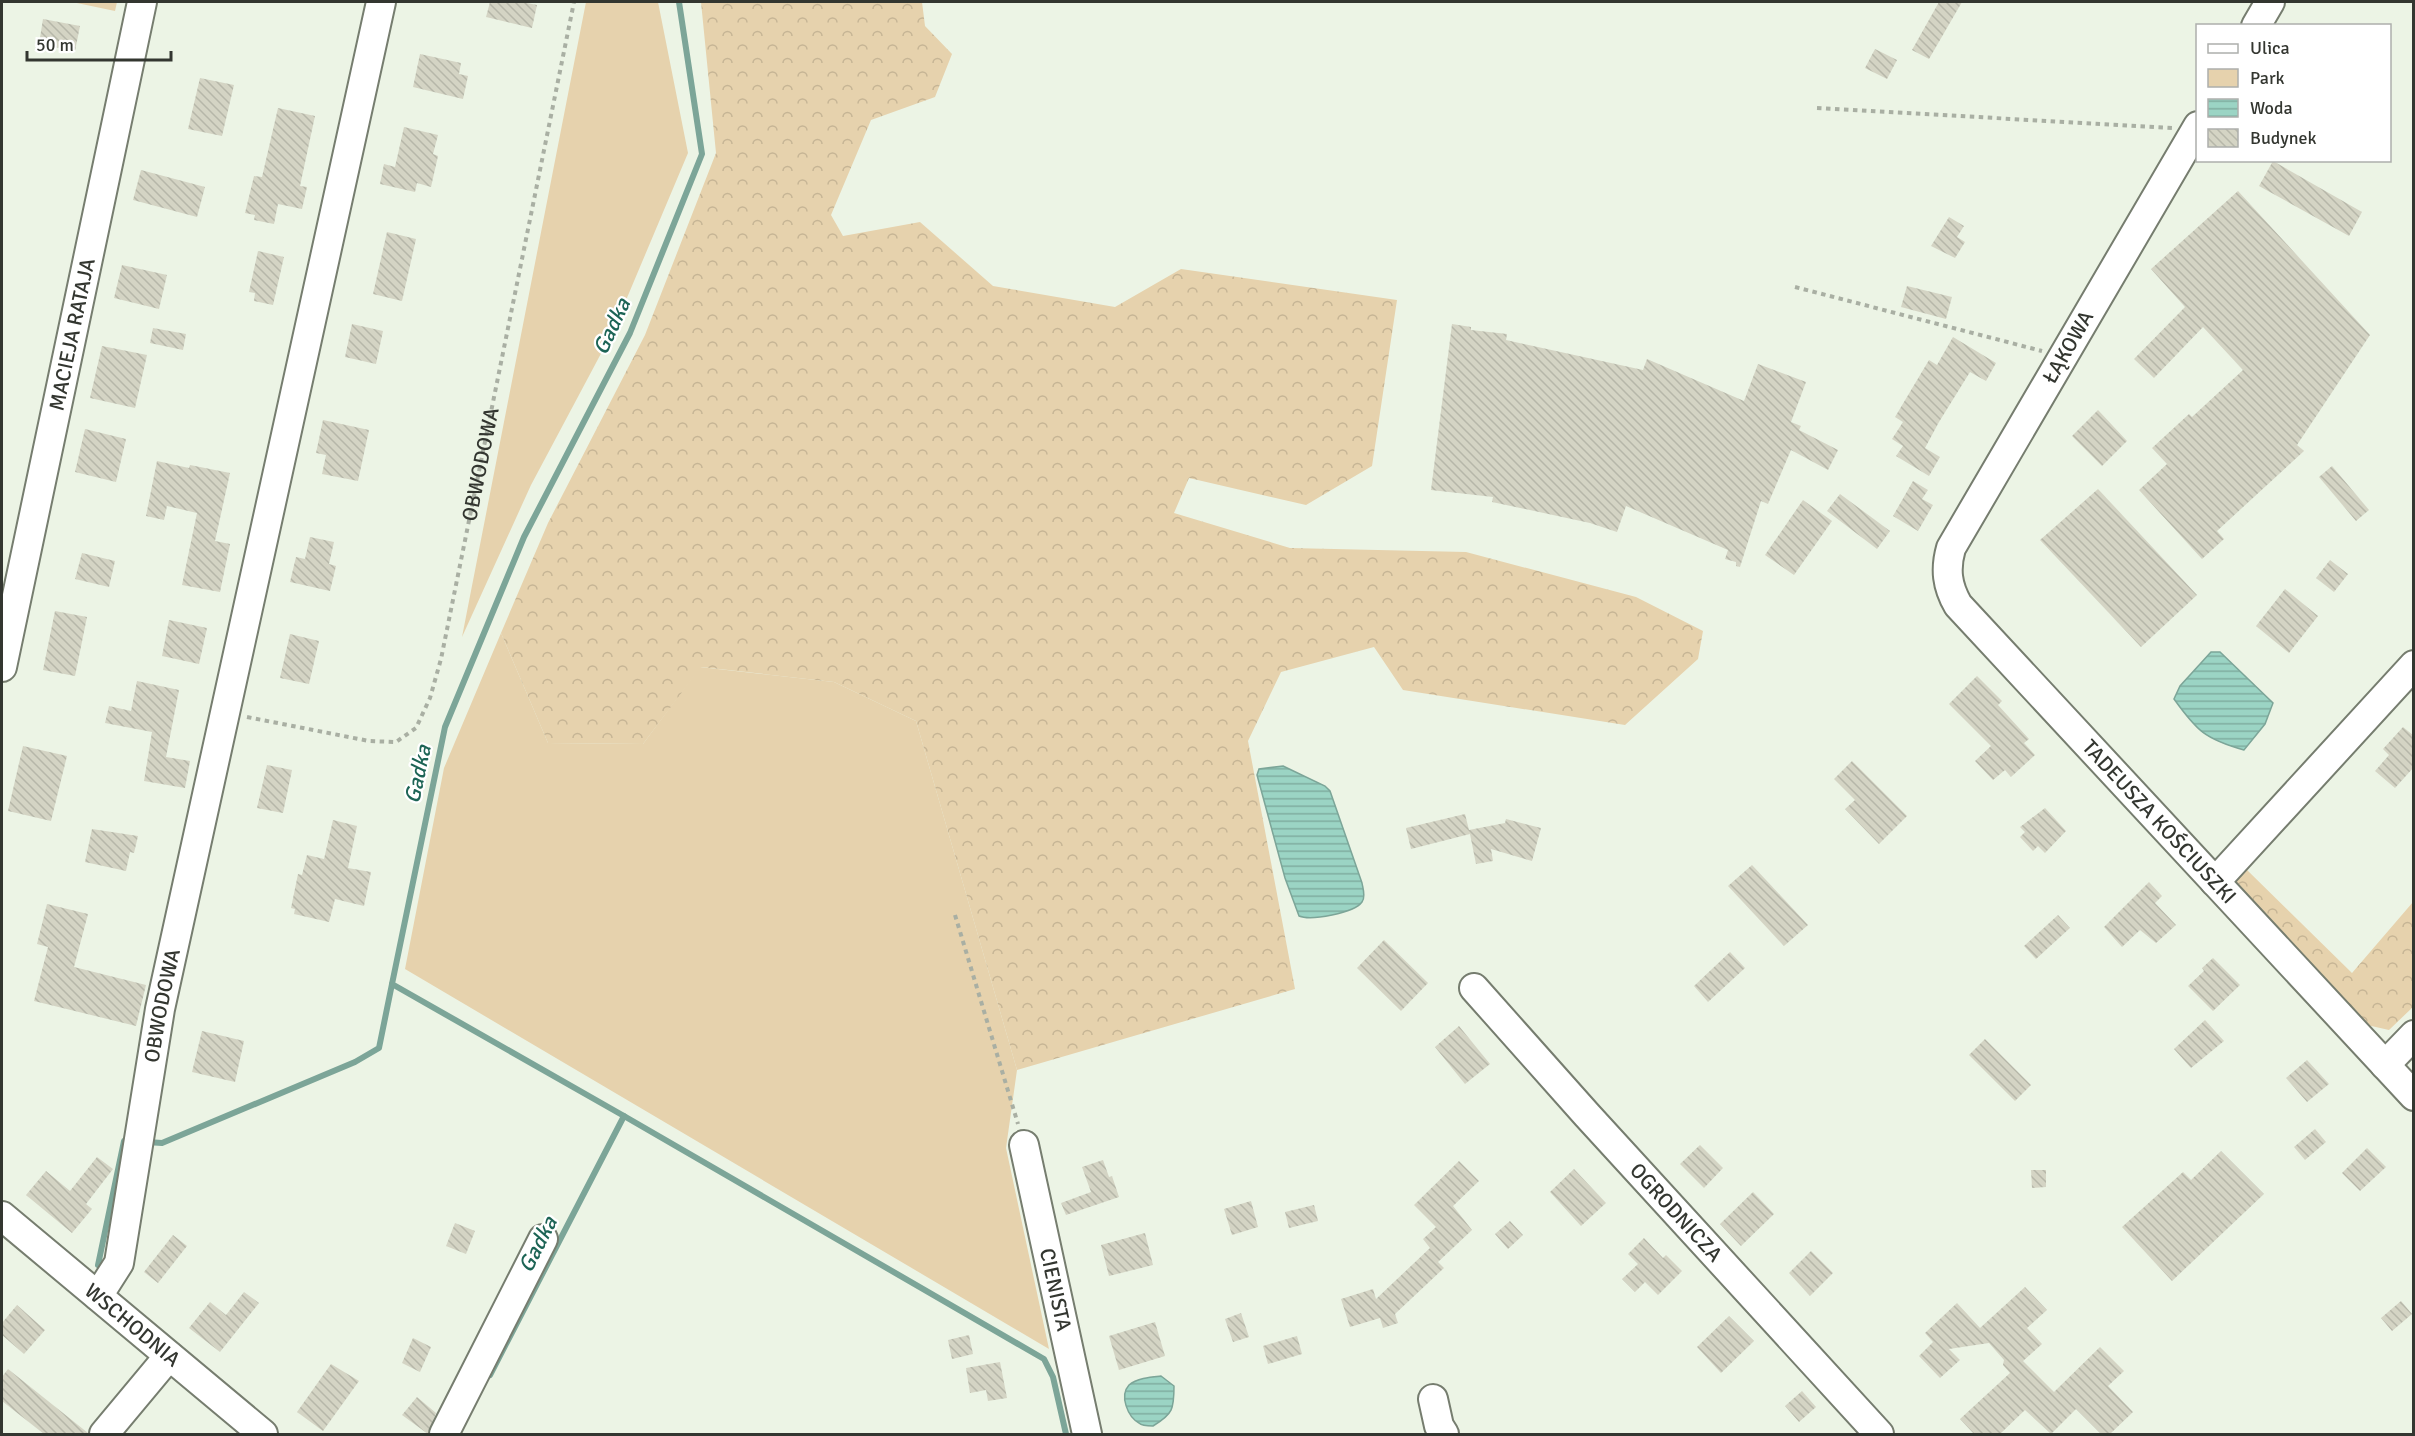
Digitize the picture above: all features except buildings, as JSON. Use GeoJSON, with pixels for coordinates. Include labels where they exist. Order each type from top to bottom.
{"type":"FeatureCollection","features":[{"type":"Feature","properties":{"kind":"street","name":"MACIEJA RATAJA"},"geometry":{"type":"LineString","coordinates":[[2,667],[141,2]]}},
{"type":"Feature","properties":{"kind":"street","name":"OBWODOWA"},"geometry":{"type":"LineString","coordinates":[[98,1296],[118,1263],[160,1009],[381,2]]}},
{"type":"Feature","properties":{"kind":"street"},"geometry":{"type":"LineString","coordinates":[[2257,24],[2270,2]]}},
{"type":"Feature","properties":{"kind":"street","name":"ŁĄKOWA"},"geometry":{"type":"LineString","coordinates":[[1947,571],[1951,548],[2194,132]]}},
{"type":"Feature","properties":{"kind":"street","name":"TADEUSZA KOŚCIUSZKI"},"geometry":{"type":"LineString","coordinates":[[1947,571],[1951,593],[1958,605],[2414,1095]]}},
{"type":"Feature","properties":{"kind":"street"},"geometry":{"type":"LineString","coordinates":[[2215,882],[2414,665]]}},
{"type":"Feature","properties":{"kind":"street","name":"OGRODNICZA"},"geometry":{"type":"LineString","coordinates":[[1474,988],[1879,1434]]}},
{"type":"Feature","properties":{"kind":"street"},"geometry":{"type":"LineString","coordinates":[[2385,1065],[2414,1035]]}},
{"type":"Feature","properties":{"kind":"street","name":"CIENISTA"},"geometry":{"type":"LineString","coordinates":[[1024,1144],[1087,1434]]}},
{"type":"Feature","properties":{"kind":"street","name":"WSCHODNIA"},"geometry":{"type":"LineString","coordinates":[[2,1216],[263,1434]]}},
{"type":"Feature","properties":{"kind":"street"},"geometry":{"type":"LineString","coordinates":[[444,1434],[543,1239]]}},
{"type":"Feature","properties":{"kind":"street"},"geometry":{"type":"LineString","coordinates":[[104,1434],[169,1356]]}},
{"type":"Feature","properties":{"kind":"street"},"geometry":{"type":"LineString","coordinates":[[1433,1400],[1439,1426],[1444,1434]]}},
{"type":"Feature","properties":{"kind":"path","name":"OBWODOWA"},"geometry":{"type":"LineString","coordinates":[[225,712],[369,741],[396,742],[416,728],[429,698],[441,659],[574,2]]}},
{"type":"Feature","properties":{"kind":"path"},"geometry":{"type":"LineString","coordinates":[[1817,108],[2173,128],[2194,132]]}},
{"type":"Feature","properties":{"kind":"path"},"geometry":{"type":"LineString","coordinates":[[1795,287],[2063,356]]}},
{"type":"Feature","properties":{"kind":"path"},"geometry":{"type":"LineString","coordinates":[[955,915],[1024,1144]]}},
{"type":"Feature","properties":{"kind":"green space"},"geometry":{"type":"Polygon","coordinates":[[[72,2],[117,2],[115,11],[72,2]]]}},
{"type":"Feature","properties":{"kind":"green space"},"geometry":{"type":"Polygon","coordinates":[[[586,2],[658,2],[688,153],[613,331],[531,485],[462,637],[586,2]]]}},
{"type":"Feature","properties":{"kind":"green space"},"geometry":{"type":"Polygon","coordinates":[[[701,2],[922,2],[925,26],[952,54],[935,97],[871,120],[831,215],[843,236],[920,222],[993,286],[1115,307],[1181,269],[1397,300],[1372,466],[1306,505],[1189,478],[1174,513],[1290,548],[1466,552],[1636,597],[1703,631],[1698,659],[1625,725],[1403,690],[1374,647],[1281,672],[1248,741],[1295,989],[1017,1070],[916,721],[834,682],[701,667],[643,744],[548,743],[501,633],[548,523],[645,335],[716,153],[701,2]]]}},
{"type":"Feature","properties":{"kind":"green space"},"geometry":{"type":"Polygon","coordinates":[[[501,633],[548,743],[643,744],[700,667],[834,682],[916,721],[1017,1070],[1006,1148],[1049,1349],[405,969],[444,768],[501,633]]]}},
{"type":"Feature","properties":{"kind":"green space"},"geometry":{"type":"Polygon","coordinates":[[[2246,869],[2352,973],[2413,902],[2413,1007],[2389,1030],[2367,1025],[2231,884],[2246,869]]]}},
{"type":"Feature","properties":{"kind":"water"},"geometry":{"type":"Polygon","coordinates":[[[2211,652],[2220,652],[2273,703],[2265,724],[2244,750],[2220,742],[2203,732],[2189,719],[2174,699],[2180,686],[2211,652]]]}},
{"type":"Feature","properties":{"kind":"water"},"geometry":{"type":"Polygon","coordinates":[[[1283,766],[1325,786],[1330,791],[1362,883],[1364,898],[1350,910],[1322,917],[1299,916],[1285,878],[1257,775],[1259,769],[1283,766]]]}},
{"type":"Feature","properties":{"kind":"water"},"geometry":{"type":"Polygon","coordinates":[[[1161,1376],[1174,1386],[1173,1406],[1165,1418],[1153,1426],[1142,1425],[1128,1411],[1125,1400],[1126,1390],[1136,1381],[1161,1376]]]}},
{"type":"Feature","properties":{"kind":"waterway","name":"Gadka"},"geometry":{"type":"LineString","coordinates":[[490,1375],[624,1116],[392,984],[445,727],[524,537],[630,333],[702,154],[679,2]]}},
{"type":"Feature","properties":{"kind":"waterway"},"geometry":{"type":"LineString","coordinates":[[147,1142],[162,1143],[355,1062],[379,1048],[392,984]]}},
{"type":"Feature","properties":{"kind":"waterway"},"geometry":{"type":"LineString","coordinates":[[624,1116],[1044,1359],[1053,1377],[1066,1434]]}},
{"type":"Feature","properties":{"kind":"waterway"},"geometry":{"type":"LineString","coordinates":[[98,1265],[124,1141],[131,1141]]}}]}
